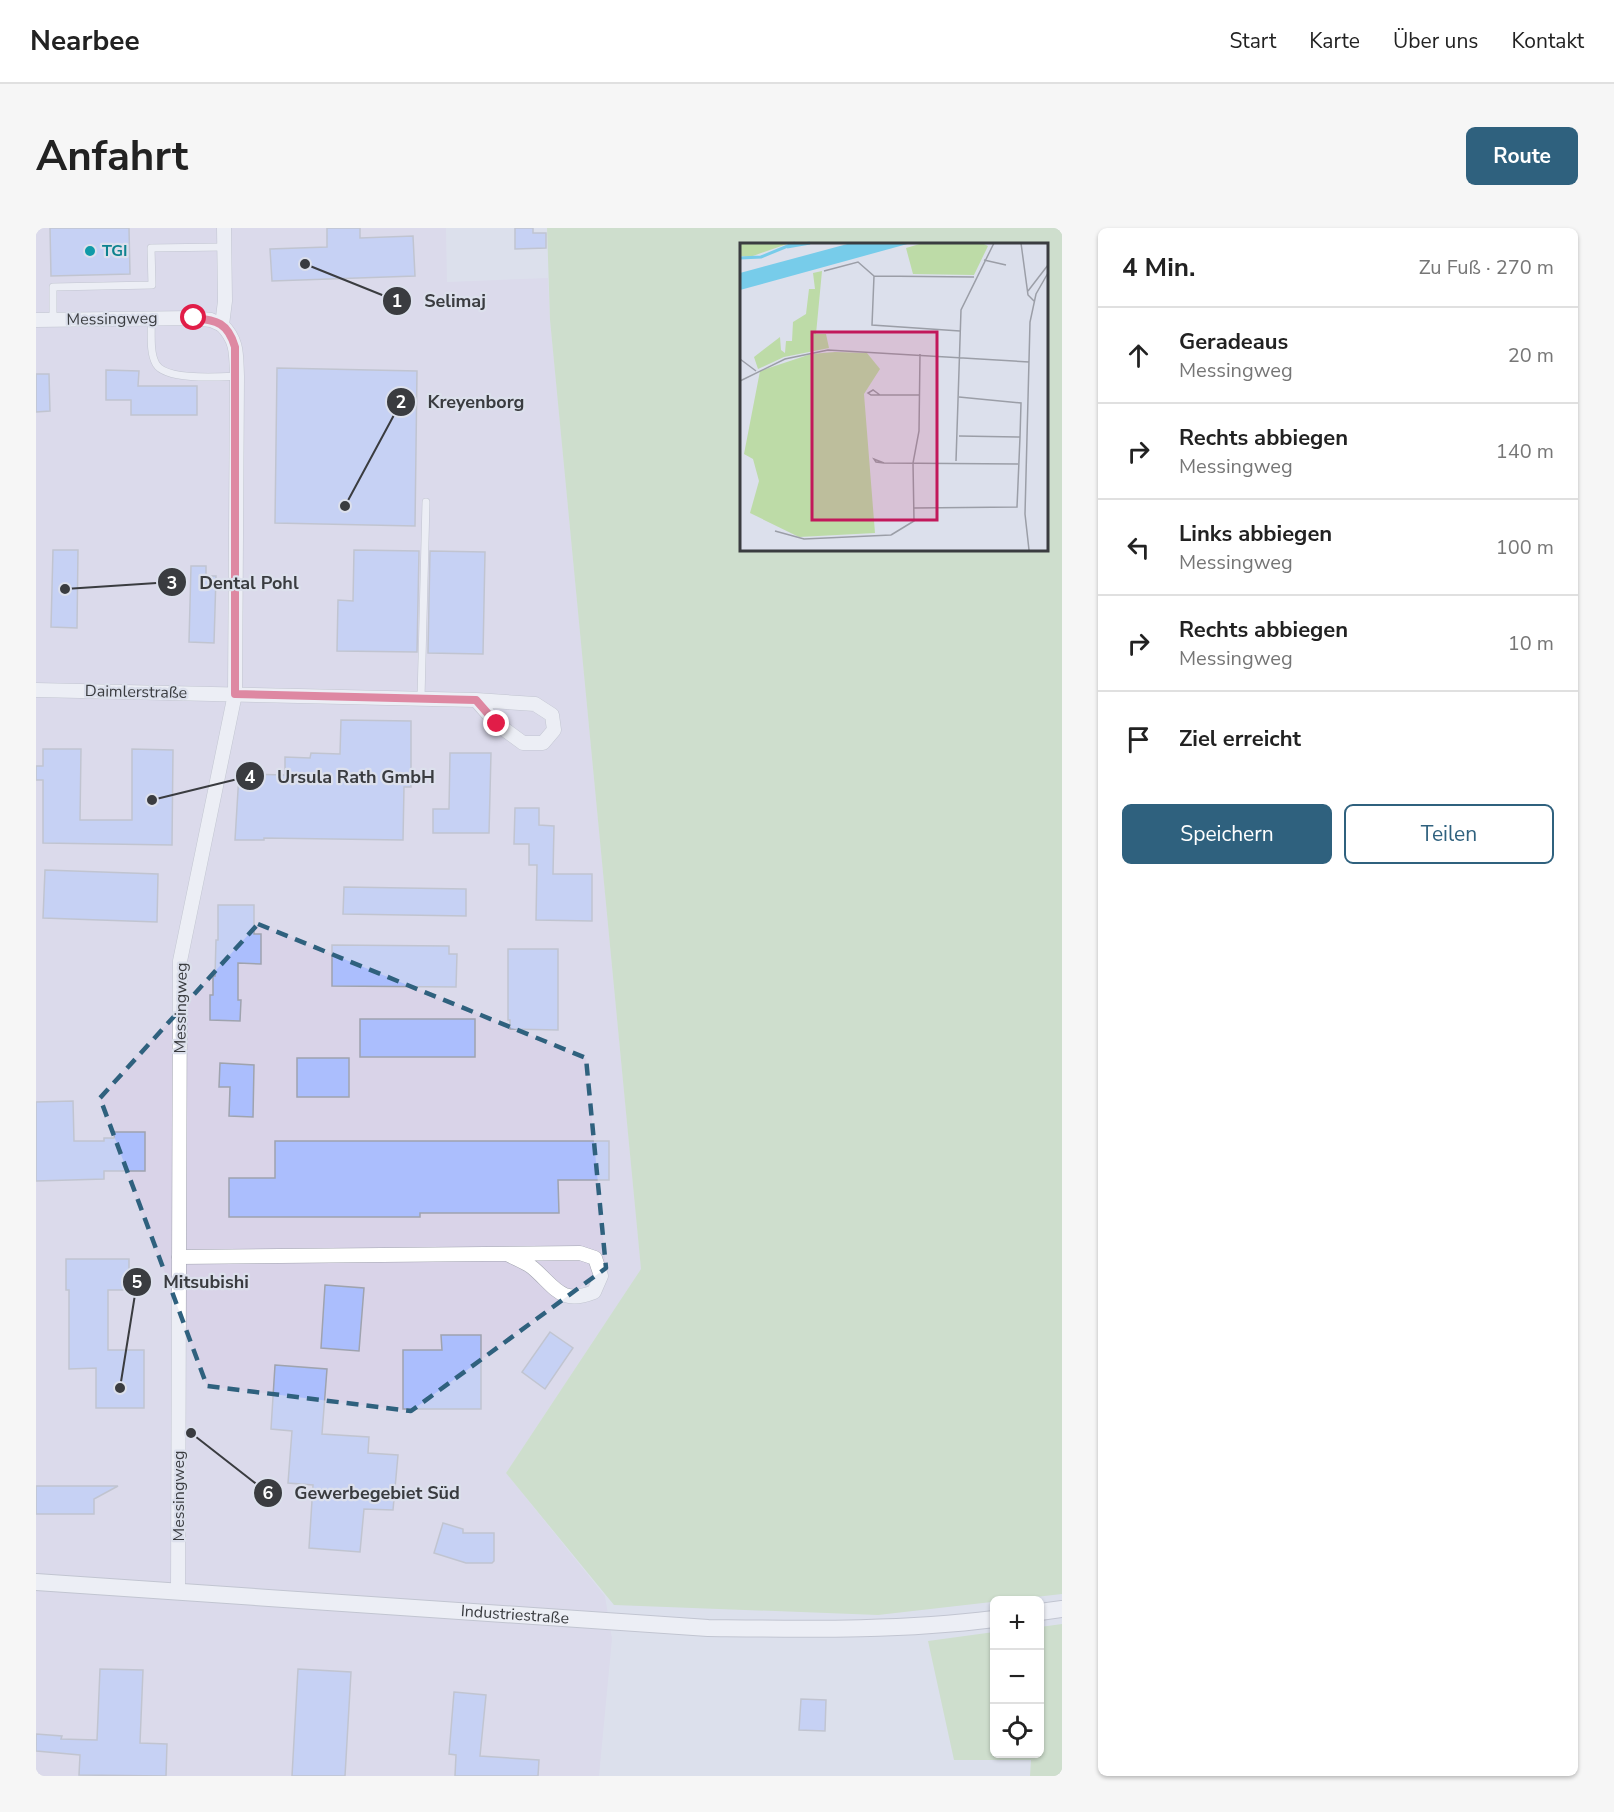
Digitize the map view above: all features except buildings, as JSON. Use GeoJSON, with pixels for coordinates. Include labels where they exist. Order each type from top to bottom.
{"type":"FeatureCollection","features":[{"type":"Feature","properties":{"kind":"street"},"geometry":{"type":"LineString","coordinates":[[222,325],[225,302],[223,228]]}},
{"type":"Feature","properties":{"kind":"street","name":"Messingweg"},"geometry":{"type":"LineString","coordinates":[[36,320],[151,318],[212,320],[222,325],[231,334],[235,347],[237,376],[235,694],[180,961],[178,1592]]}},
{"type":"Feature","properties":{"kind":"street","name":"Daimlerstraße"},"geometry":{"type":"LineString","coordinates":[[36,690],[235,694]]}},
{"type":"Feature","properties":{"kind":"street"},"geometry":{"type":"LineString","coordinates":[[235,694],[476,700],[535,704],[552,715],[554,730],[543,743],[523,743],[497,724],[476,700]]}},
{"type":"Feature","properties":{"kind":"street"},"geometry":{"type":"LineString","coordinates":[[179,1257],[580,1253],[595,1258],[601,1276],[594,1292],[579,1298],[561,1295],[531,1266],[507,1254]]}},
{"type":"Feature","properties":{"kind":"street","name":"Industriestraße"},"geometry":{"type":"LineString","coordinates":[[36,1582],[708,1628],[879,1628],[990,1618]]}},
{"type":"Feature","properties":{"kind":"street"},"geometry":{"type":"LineString","coordinates":[[1044,1611],[1062,1609]]}},
{"type":"Feature","properties":{"kind":"lane"},"geometry":{"type":"LineString","coordinates":[[53,320],[53,286],[152,285],[151,248],[224,247]]}},
{"type":"Feature","properties":{"kind":"lane"},"geometry":{"type":"LineString","coordinates":[[151,318],[152,352],[159,369],[178,375],[237,376]]}},
{"type":"Feature","properties":{"kind":"lane"},"geometry":{"type":"LineString","coordinates":[[421,699],[426,502]]}},
{"type":"Feature","properties":{"kind":"highlighted area"},"geometry":{"type":"Polygon","coordinates":[[[258,924],[586,1058],[606,1268],[411,1411],[207,1386],[100,1098],[258,924]]]}},
{"type":"Feature","properties":{"kind":"shaded area"},"geometry":{"type":"Polygon","coordinates":[[[36,228],[446,228],[447,282],[548,278],[550,320],[641,1269],[506,1473],[605,1596],[612,1639],[599,1776],[36,1776],[36,228]]]}},
{"type":"Feature","properties":{"kind":"green space"},"geometry":{"type":"Polygon","coordinates":[[[547,228],[1062,228],[1062,1594],[990,1596],[990,1602],[878,1615],[614,1605],[506,1473],[641,1269],[550,320],[547,228]]]}},
{"type":"Feature","properties":{"kind":"green space"},"geometry":{"type":"Polygon","coordinates":[[[1062,1624],[1062,1776],[1030,1776],[1031,1760],[954,1760],[928,1641],[990,1633],[990,1758],[1044,1758],[1044,1626],[1062,1624]]]}},
{"type":"Feature","properties":{"kind":"place","name":"TGI"},"geometry":{"type":"Point","coordinates":[90,251]}},
{"type":"Feature","properties":{"kind":"place","name":"Selimaj"},"geometry":{"type":"Point","coordinates":[305,264]}},
{"type":"Feature","properties":{"kind":"place","name":"Kreyenborg"},"geometry":{"type":"Point","coordinates":[345,506]}},
{"type":"Feature","properties":{"kind":"place","name":"Dental Pohl"},"geometry":{"type":"Point","coordinates":[65,589]}},
{"type":"Feature","properties":{"kind":"place","name":"Ursula Rath GmbH"},"geometry":{"type":"Point","coordinates":[152,800]}},
{"type":"Feature","properties":{"kind":"place","name":"Mitsubishi"},"geometry":{"type":"Point","coordinates":[120,1388]}},
{"type":"Feature","properties":{"kind":"place","name":"Gewerbegebiet Süd"},"geometry":{"type":"Point","coordinates":[191,1433]}},
{"type":"Feature","properties":{"kind":"route"},"geometry":{"type":"LineString","coordinates":[[194,318],[212,320],[222,325],[231,334],[235,347],[237,376],[235,694],[476,700],[497,724]]}}]}
